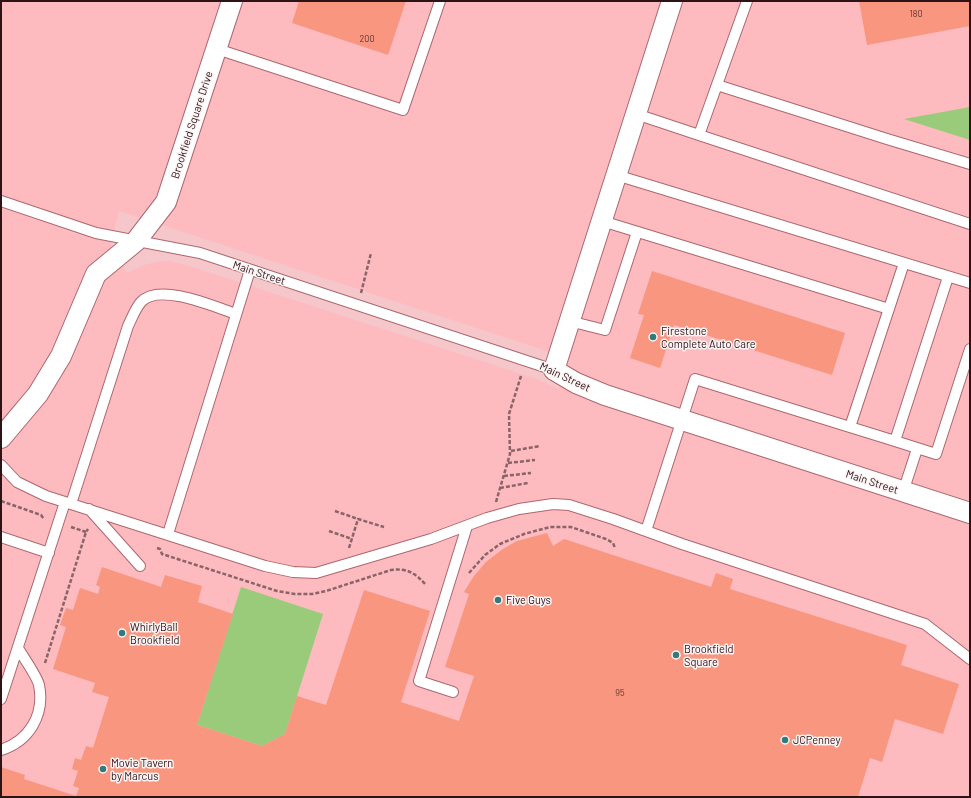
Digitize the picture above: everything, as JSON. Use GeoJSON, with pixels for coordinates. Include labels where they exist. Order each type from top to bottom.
{"type":"FeatureCollection","features":[{"type":"Feature","properties":{"kind":"street","name":"Brookfield Square Drive"},"geometry":{"type":"LineString","coordinates":[[1,438],[38,394],[61,356],[96,274],[136,241],[166,202],[232,1]]}},
{"type":"Feature","properties":{"kind":"street"},"geometry":{"type":"LineString","coordinates":[[554,370],[672,1]]}},
{"type":"Feature","properties":{"kind":"street","name":"Main Street"},"geometry":{"type":"LineString","coordinates":[[554,370],[576,383],[598,392],[970,513]]}},
{"type":"Feature","properties":{"kind":"lane"},"geometry":{"type":"LineString","coordinates":[[217,49],[403,110],[440,1]]}},
{"type":"Feature","properties":{"kind":"lane"},"geometry":{"type":"LineString","coordinates":[[699,134],[747,1]]}},
{"type":"Feature","properties":{"kind":"lane"},"geometry":{"type":"LineString","coordinates":[[717,85],[970,164]]}},
{"type":"Feature","properties":{"kind":"lane"},"geometry":{"type":"LineString","coordinates":[[636,114],[970,224]]}},
{"type":"Feature","properties":{"kind":"lane"},"geometry":{"type":"LineString","coordinates":[[616,176],[970,284]]}},
{"type":"Feature","properties":{"kind":"lane","name":"Main Street"},"geometry":{"type":"LineString","coordinates":[[1,201],[96,233],[200,253],[554,370]]}},
{"type":"Feature","properties":{"kind":"lane"},"geometry":{"type":"LineString","coordinates":[[602,221],[889,309]]}},
{"type":"Feature","properties":{"kind":"lane"},"geometry":{"type":"LineString","coordinates":[[569,321],[605,330],[638,232]]}},
{"type":"Feature","properties":{"kind":"lane"},"geometry":{"type":"LineString","coordinates":[[850,427],[904,263]]}},
{"type":"Feature","properties":{"kind":"lane"},"geometry":{"type":"LineString","coordinates":[[168,534],[250,270]]}},
{"type":"Feature","properties":{"kind":"lane"},"geometry":{"type":"LineString","coordinates":[[895,442],[948,277]]}},
{"type":"Feature","properties":{"kind":"lane"},"geometry":{"type":"LineString","coordinates":[[1,699],[49,553],[68,503],[128,326],[135,312],[142,301],[150,296],[168,294],[190,299],[236,314]]}},
{"type":"Feature","properties":{"kind":"lane"},"geometry":{"type":"LineString","coordinates":[[646,531],[695,379],[936,454],[970,349]]}},
{"type":"Feature","properties":{"kind":"lane"},"geometry":{"type":"LineString","coordinates":[[903,492],[917,449]]}},
{"type":"Feature","properties":{"kind":"lane"},"geometry":{"type":"LineString","coordinates":[[1,465],[17,482],[46,496],[265,566],[293,572],[316,573],[431,539],[519,509],[553,504],[569,504],[688,546],[925,624],[970,659]]}},
{"type":"Feature","properties":{"kind":"lane"},"geometry":{"type":"LineString","coordinates":[[89,510],[140,566]]}},
{"type":"Feature","properties":{"kind":"lane"},"geometry":{"type":"LineString","coordinates":[[453,692],[419,681],[467,526]]}},
{"type":"Feature","properties":{"kind":"lane"},"geometry":{"type":"LineString","coordinates":[[1,537],[49,553]]}},
{"type":"Feature","properties":{"kind":"lane"},"geometry":{"type":"LineString","coordinates":[[1,750],[8,748],[26,736],[38,717],[40,702],[39,684],[18,648]]}},
{"type":"Feature","properties":{"kind":"path"},"geometry":{"type":"LineString","coordinates":[[357,305],[371,253]]}},
{"type":"Feature","properties":{"kind":"path"},"geometry":{"type":"LineString","coordinates":[[495,505],[508,463],[510,451],[509,414],[521,376]]}},
{"type":"Feature","properties":{"kind":"path"},"geometry":{"type":"LineString","coordinates":[[510,451],[540,446]]}},
{"type":"Feature","properties":{"kind":"path"},"geometry":{"type":"LineString","coordinates":[[508,463],[535,460]]}},
{"type":"Feature","properties":{"kind":"path"},"geometry":{"type":"LineString","coordinates":[[504,476],[531,473]]}},
{"type":"Feature","properties":{"kind":"path"},"geometry":{"type":"LineString","coordinates":[[500,488],[528,484]]}},
{"type":"Feature","properties":{"kind":"path"},"geometry":{"type":"LineString","coordinates":[[1,501],[41,515],[44,519]]}},
{"type":"Feature","properties":{"kind":"path"},"geometry":{"type":"LineString","coordinates":[[335,511],[384,527]]}},
{"type":"Feature","properties":{"kind":"path"},"geometry":{"type":"LineString","coordinates":[[349,548],[358,519]]}},
{"type":"Feature","properties":{"kind":"path"},"geometry":{"type":"LineString","coordinates":[[46,666],[44,662],[86,532],[71,527]]}},
{"type":"Feature","properties":{"kind":"path"},"geometry":{"type":"LineString","coordinates":[[467,575],[485,554],[500,544],[535,530],[550,527],[571,527],[606,539],[613,543],[615,548]]}},
{"type":"Feature","properties":{"kind":"path"},"geometry":{"type":"LineString","coordinates":[[329,531],[352,539]]}},
{"type":"Feature","properties":{"kind":"path"},"geometry":{"type":"LineString","coordinates":[[59,615],[63,616]]}},
{"type":"Feature","properties":{"kind":"shaded area","name":"Brookfield Square"},"geometry":{"type":"Polygon","coordinates":[[[1,1],[970,1],[970,797],[1,797],[1,1]],[[119,211],[111,245],[127,273],[144,265],[156,262],[169,261],[183,264],[534,378],[559,389],[568,358],[119,211]]]}},
{"type":"Feature","properties":{"kind":"green space"},"geometry":{"type":"Polygon","coordinates":[[[970,107],[970,140],[904,119],[970,107]]]}},
{"type":"Feature","properties":{"kind":"green space"},"geometry":{"type":"Polygon","coordinates":[[[241,587],[323,614],[285,734],[262,746],[197,725],[241,587]]]}},
{"type":"Feature","properties":{"kind":"building"},"geometry":{"type":"Polygon","coordinates":[[[299,1],[406,1],[388,55],[292,23],[299,1]]]}},
{"type":"Feature","properties":{"kind":"building"},"geometry":{"type":"Polygon","coordinates":[[[859,1],[970,1],[970,26],[867,45],[859,1]]]}},
{"type":"Feature","properties":{"kind":"building"},"geometry":{"type":"Polygon","coordinates":[[[652,271],[845,333],[832,375],[674,325],[660,368],[630,358],[644,315],[638,314],[652,271]]]}},
{"type":"Feature","properties":{"kind":"building","name":"Brookfield Square"},"geometry":{"type":"Polygon","coordinates":[[[547,533],[553,546],[564,539],[711,587],[716,573],[733,579],[730,589],[907,645],[901,665],[959,684],[943,734],[895,719],[882,762],[870,758],[858,797],[1,797],[1,767],[25,775],[24,779],[76,796],[79,788],[73,786],[78,771],[72,769],[75,758],[81,760],[86,746],[93,748],[109,697],[92,692],[95,683],[53,669],[66,627],[60,625],[66,608],[73,610],[80,588],[98,594],[100,587],[96,585],[102,567],[161,587],[165,575],[202,586],[198,602],[233,614],[197,725],[262,746],[285,734],[297,696],[326,705],[364,590],[430,611],[401,702],[459,721],[474,676],[445,667],[469,594],[464,592],[474,576],[486,562],[503,549],[517,541],[547,533]]]}},
{"type":"Feature","properties":{"kind":"place","name":"Firestone Complete Auto Care"},"geometry":{"type":"Point","coordinates":[653,337]}},
{"type":"Feature","properties":{"kind":"place","name":"Five Guys"},"geometry":{"type":"Point","coordinates":[498,600]}},
{"type":"Feature","properties":{"kind":"place","name":"WhirlyBall Brookfield"},"geometry":{"type":"Point","coordinates":[122,633]}},
{"type":"Feature","properties":{"kind":"place","name":"Brookfield Square"},"geometry":{"type":"Point","coordinates":[676,655]}},
{"type":"Feature","properties":{"kind":"place","name":"JCPenney"},"geometry":{"type":"Point","coordinates":[785,740]}},
{"type":"Feature","properties":{"kind":"place","name":"Movie Tavern by Marcus"},"geometry":{"type":"Point","coordinates":[103,769]}}]}
